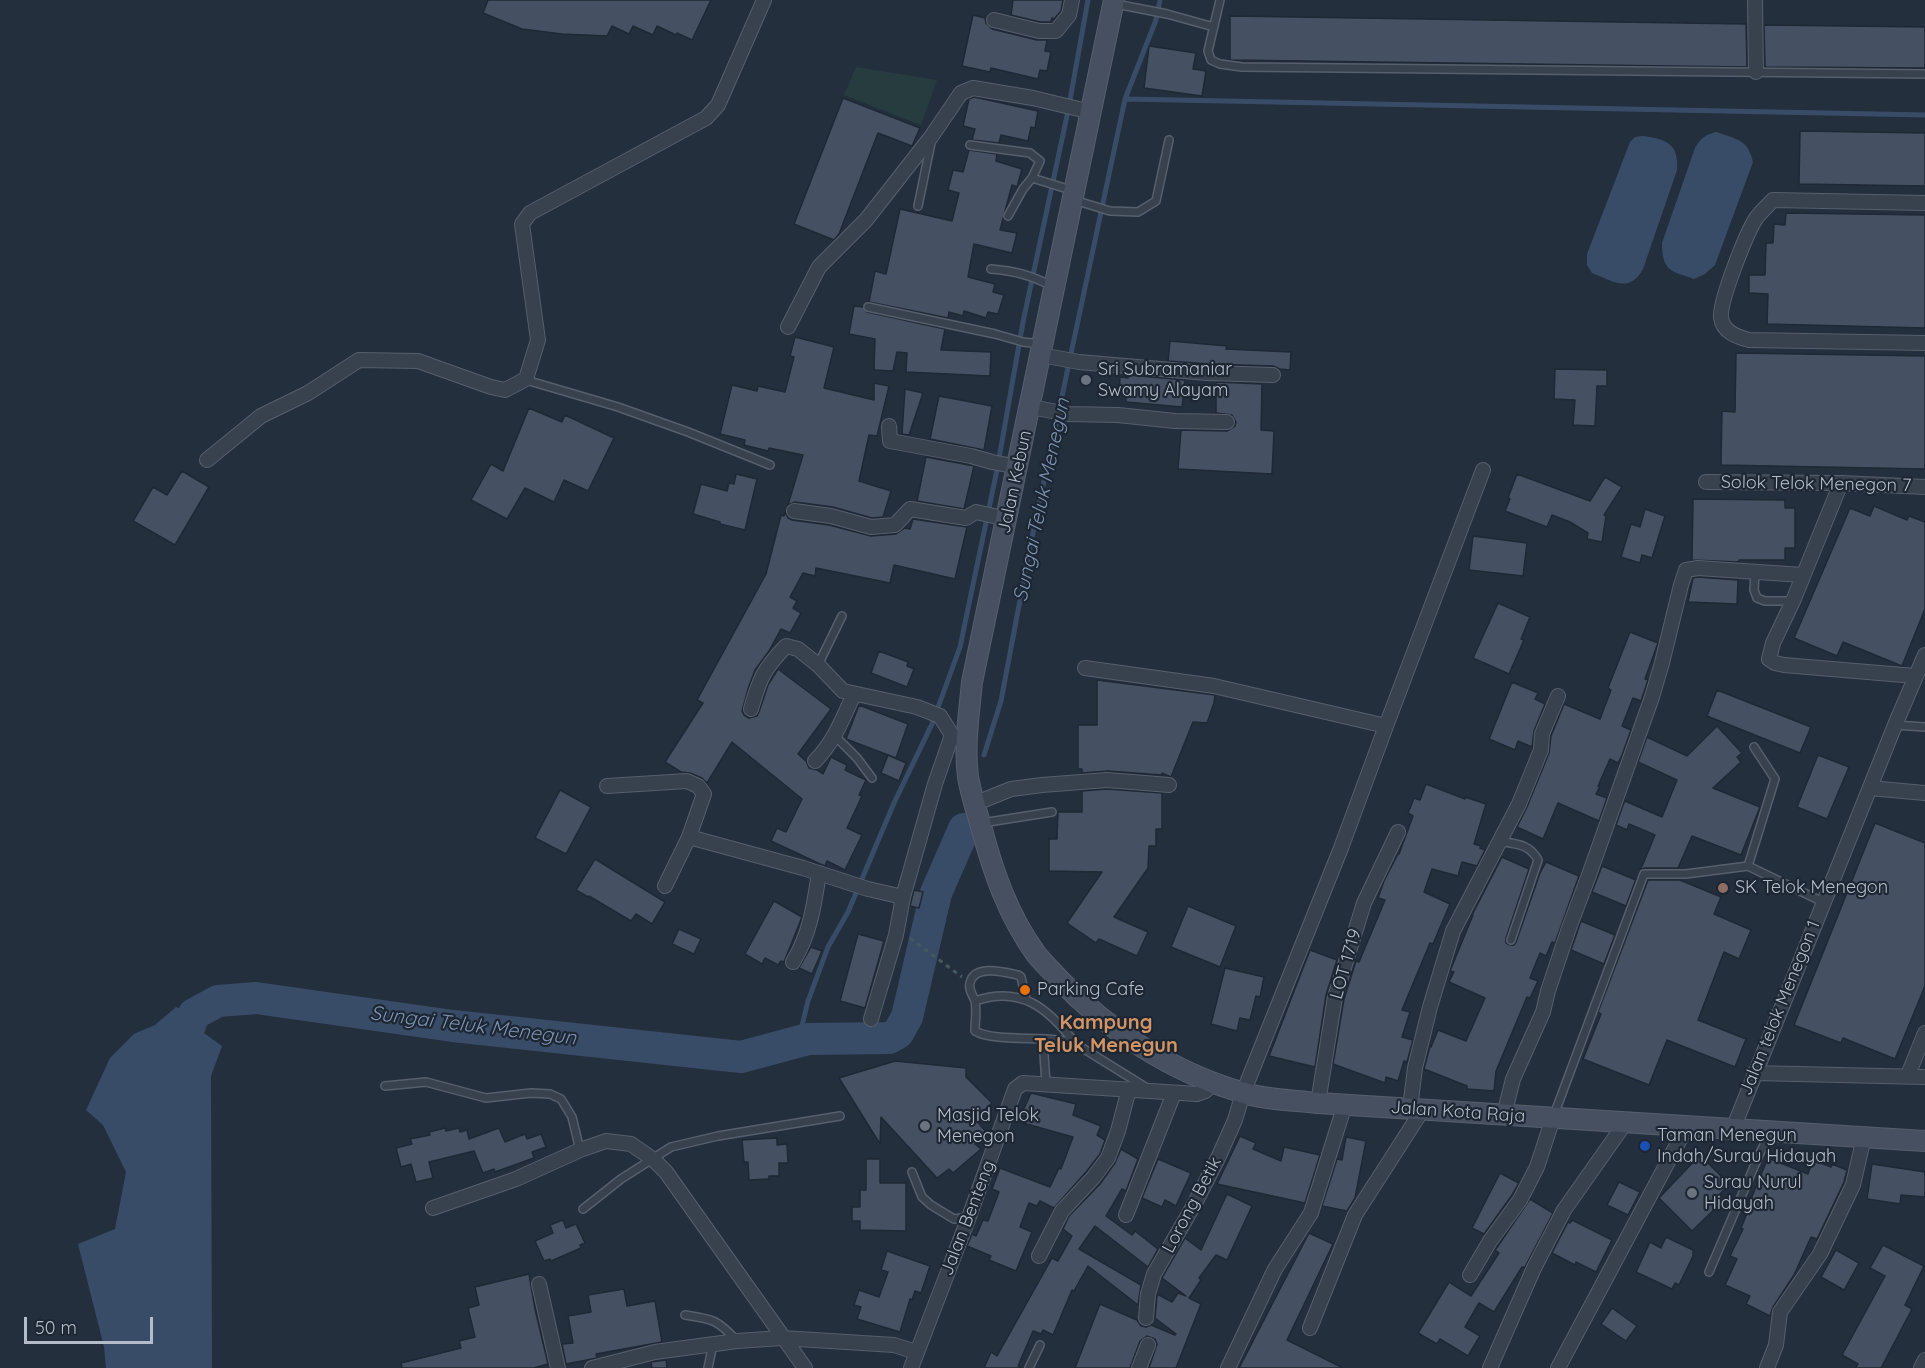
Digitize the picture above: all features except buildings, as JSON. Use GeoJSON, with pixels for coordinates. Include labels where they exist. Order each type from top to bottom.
{"type":"FeatureCollection","features":[{"type":"Feature","properties":{"kind":"main road","name":"Jalan Kebun"},"geometry":{"type":"LineString","coordinates":[[1037,956],[1015,920],[992,868],[959,739],[972,682],[994,516],[1005,465],[1031,407],[1054,287],[1082,109],[1114,2]]}},
{"type":"Feature","properties":{"kind":"main road","name":"Jalan Kota Raja"},"geometry":{"type":"LineString","coordinates":[[1037,956],[1071,992],[1140,1046],[1179,1068],[1243,1093],[1318,1103],[1925,1141]]}},
{"type":"Feature","properties":{"kind":"street"},"geometry":{"type":"LineString","coordinates":[[207,460],[261,416],[308,393],[359,360],[418,361],[505,390],[526,380],[538,340],[522,224],[530,213],[706,118],[718,105],[764,0]]}},
{"type":"Feature","properties":{"kind":"street"},"geometry":{"type":"LineString","coordinates":[[994,20],[1039,31],[1056,31],[1069,15],[1072,0]]}},
{"type":"Feature","properties":{"kind":"street"},"geometry":{"type":"LineString","coordinates":[[1755,0],[1756,72]]}},
{"type":"Feature","properties":{"kind":"street"},"geometry":{"type":"LineString","coordinates":[[788,327],[819,267],[866,220],[931,138],[961,93],[973,88],[1082,109]]}},
{"type":"Feature","properties":{"kind":"street"},"geometry":{"type":"LineString","coordinates":[[1925,203],[1773,200],[1757,218],[1744,240],[1722,306],[1721,319],[1726,329],[1736,336],[1749,340],[1925,343]]}},
{"type":"Feature","properties":{"kind":"street"},"geometry":{"type":"LineString","coordinates":[[1042,350],[1073,362],[1207,373],[1273,375]]}},
{"type":"Feature","properties":{"kind":"street"},"geometry":{"type":"LineString","coordinates":[[1031,407],[1062,413],[1118,415],[1174,421],[1227,422]]}},
{"type":"Feature","properties":{"kind":"street"},"geometry":{"type":"LineString","coordinates":[[889,426],[890,441],[971,456],[1005,465]]}},
{"type":"Feature","properties":{"kind":"street","name":"Lorong Betik"},"geometry":{"type":"LineString","coordinates":[[1146,1318],[1148,1294],[1154,1274],[1194,1205],[1235,1120],[1243,1093],[1341,848],[1483,470]]}},
{"type":"Feature","properties":{"kind":"street","name":"Solok Telok Menegon 7"},"geometry":{"type":"LineString","coordinates":[[1706,482],[1841,483],[1925,487]]}},
{"type":"Feature","properties":{"kind":"street"},"geometry":{"type":"LineString","coordinates":[[1841,483],[1769,659],[1775,663],[1915,676]]}},
{"type":"Feature","properties":{"kind":"street"},"geometry":{"type":"LineString","coordinates":[[794,512],[831,516],[872,527],[895,525],[910,508],[966,518],[976,512],[994,516]]}},
{"type":"Feature","properties":{"kind":"street"},"geometry":{"type":"LineString","coordinates":[[1504,1115],[1513,1079],[1543,1012],[1569,928],[1652,697],[1686,570],[1698,568],[1803,575]]}},
{"type":"Feature","properties":{"kind":"street"},"geometry":{"type":"LineString","coordinates":[[751,709],[759,678],[786,646],[798,649],[818,665],[843,691],[917,707],[935,714],[959,739],[935,784],[903,897],[896,934],[871,1018]]}},
{"type":"Feature","properties":{"kind":"street","name":"Jalan telok Menegon 1"},"geometry":{"type":"LineString","coordinates":[[1732,1129],[1915,676],[1925,657]]}},
{"type":"Feature","properties":{"kind":"street"},"geometry":{"type":"LineString","coordinates":[[1085,668],[1214,686],[1386,726]]}},
{"type":"Feature","properties":{"kind":"street"},"geometry":{"type":"LineString","coordinates":[[815,761],[835,736],[854,694]]}},
{"type":"Feature","properties":{"kind":"street"},"geometry":{"type":"LineString","coordinates":[[1310,1328],[1355,1215],[1416,1109],[1415,1068],[1430,1007],[1453,931],[1519,804],[1541,750],[1542,734],[1558,696]]}},
{"type":"Feature","properties":{"kind":"street"},"geometry":{"type":"LineString","coordinates":[[974,804],[1011,789],[1042,785],[1107,780],[1169,785]]}},
{"type":"Feature","properties":{"kind":"street"},"geometry":{"type":"LineString","coordinates":[[607,786],[687,781],[698,786],[704,794],[688,837],[665,886]]}},
{"type":"Feature","properties":{"kind":"street"},"geometry":{"type":"LineString","coordinates":[[1870,788],[1925,793]]}},
{"type":"Feature","properties":{"kind":"street","name":"LOT 1719"},"geometry":{"type":"LineString","coordinates":[[1318,1103],[1335,996],[1364,903],[1398,832]]}},
{"type":"Feature","properties":{"kind":"street"},"geometry":{"type":"LineString","coordinates":[[688,837],[903,897]]}},
{"type":"Feature","properties":{"kind":"street"},"geometry":{"type":"LineString","coordinates":[[792,962],[803,946],[819,873]]}},
{"type":"Feature","properties":{"kind":"street"},"geometry":{"type":"LineString","coordinates":[[1908,1075],[1925,1033]]}},
{"type":"Feature","properties":{"kind":"street"},"geometry":{"type":"LineString","coordinates":[[1754,1072],[1925,1077]]}},
{"type":"Feature","properties":{"kind":"street","name":"Jalan Benteng"},"geometry":{"type":"LineString","coordinates":[[916,1363],[1015,1089],[1023,1083],[1197,1094],[1205,1091],[1213,1083]]}},
{"type":"Feature","properties":{"kind":"street"},"geometry":{"type":"LineString","coordinates":[[1039,1256],[1062,1211],[1108,1158],[1129,1089]]}},
{"type":"Feature","properties":{"kind":"street"},"geometry":{"type":"LineString","coordinates":[[1126,1215],[1174,1093]]}},
{"type":"Feature","properties":{"kind":"street"},"geometry":{"type":"LineString","coordinates":[[1228,1368],[1275,1269],[1311,1213],[1345,1104]]}},
{"type":"Feature","properties":{"kind":"street"},"geometry":{"type":"LineString","coordinates":[[1470,1275],[1490,1241],[1520,1200],[1537,1167],[1553,1118]]}},
{"type":"Feature","properties":{"kind":"street"},"geometry":{"type":"LineString","coordinates":[[1490,1368],[1534,1268],[1564,1210],[1626,1122]]}},
{"type":"Feature","properties":{"kind":"street"},"geometry":{"type":"LineString","coordinates":[[1558,1368],[1687,1126]]}},
{"type":"Feature","properties":{"kind":"street"},"geometry":{"type":"LineString","coordinates":[[1767,1368],[1776,1345],[1780,1312],[1820,1254],[1853,1185],[1864,1137]]}},
{"type":"Feature","properties":{"kind":"street"},"geometry":{"type":"LineString","coordinates":[[433,1208],[516,1179],[580,1150],[606,1141],[631,1144],[654,1160],[666,1172],[805,1368]]}},
{"type":"Feature","properties":{"kind":"street"},"geometry":{"type":"LineString","coordinates":[[539,1284],[558,1368]]}},
{"type":"Feature","properties":{"kind":"street"},"geometry":{"type":"LineString","coordinates":[[600,1367],[655,1352],[737,1341],[782,1338],[894,1345],[916,1363]]}},
{"type":"Feature","properties":{"kind":"street"},"geometry":{"type":"LineString","coordinates":[[1138,1368],[1148,1345]]}},
{"type":"Feature","properties":{"kind":"street"},"geometry":{"type":"LineString","coordinates":[[1921,1368],[1925,1360]]}},
{"type":"Feature","properties":{"kind":"lane"},"geometry":{"type":"LineString","coordinates":[[1220,0],[1208,51],[1211,60],[1220,64],[1242,67],[1925,74]]}},
{"type":"Feature","properties":{"kind":"lane"},"geometry":{"type":"LineString","coordinates":[[1114,2],[1214,27]]}},
{"type":"Feature","properties":{"kind":"lane"},"geometry":{"type":"LineString","coordinates":[[918,206],[931,138]]}},
{"type":"Feature","properties":{"kind":"lane"},"geometry":{"type":"LineString","coordinates":[[1032,178],[1068,192],[1094,207],[1110,211],[1138,212],[1156,201],[1170,140]]}},
{"type":"Feature","properties":{"kind":"lane"},"geometry":{"type":"LineString","coordinates":[[970,145],[1030,153],[1040,160],[1032,178],[1008,216]]}},
{"type":"Feature","properties":{"kind":"lane"},"geometry":{"type":"LineString","coordinates":[[991,269],[1028,275],[1054,287]]}},
{"type":"Feature","properties":{"kind":"lane"},"geometry":{"type":"LineString","coordinates":[[868,307],[1012,338],[1042,350]]}},
{"type":"Feature","properties":{"kind":"lane"},"geometry":{"type":"LineString","coordinates":[[526,380],[618,407],[770,465]]}},
{"type":"Feature","properties":{"kind":"lane"},"geometry":{"type":"LineString","coordinates":[[1755,573],[1754,590],[1757,598],[1765,601],[1793,601]]}},
{"type":"Feature","properties":{"kind":"lane"},"geometry":{"type":"LineString","coordinates":[[818,665],[842,616]]}},
{"type":"Feature","properties":{"kind":"lane"},"geometry":{"type":"LineString","coordinates":[[1895,725],[1925,727]]}},
{"type":"Feature","properties":{"kind":"lane"},"geometry":{"type":"LineString","coordinates":[[835,736],[857,758],[872,778]]}},
{"type":"Feature","properties":{"kind":"lane"},"geometry":{"type":"LineString","coordinates":[[1748,866],[1775,779],[1754,747]]}},
{"type":"Feature","properties":{"kind":"lane"},"geometry":{"type":"LineString","coordinates":[[980,823],[1052,812]]}},
{"type":"Feature","properties":{"kind":"lane"},"geometry":{"type":"LineString","coordinates":[[1498,842],[1521,845],[1533,852],[1538,860],[1511,940]]}},
{"type":"Feature","properties":{"kind":"lane"},"geometry":{"type":"LineString","coordinates":[[1553,1118],[1644,874],[1686,874],[1748,866],[1823,902]]}},
{"type":"Feature","properties":{"kind":"lane"},"geometry":{"type":"LineString","coordinates":[[1026,999],[1020,977],[1017,975],[981,971],[973,976],[969,983],[975,1001],[976,1032],[998,1036],[1058,1040],[1076,1044],[1152,1091]]}},
{"type":"Feature","properties":{"kind":"lane"},"geometry":{"type":"LineString","coordinates":[[975,1001],[990,996],[1026,999],[1060,1024],[1076,1044]]}},
{"type":"Feature","properties":{"kind":"lane"},"geometry":{"type":"LineString","coordinates":[[1043,1039],[1046,1084]]}},
{"type":"Feature","properties":{"kind":"lane"},"geometry":{"type":"LineString","coordinates":[[385,1086],[426,1082],[486,1098],[531,1093],[550,1094],[561,1099],[572,1117],[580,1150]]}},
{"type":"Feature","properties":{"kind":"lane"},"geometry":{"type":"LineString","coordinates":[[583,1209],[621,1179],[671,1148],[718,1136],[840,1116]]}},
{"type":"Feature","properties":{"kind":"lane"},"geometry":{"type":"LineString","coordinates":[[1709,1272],[1771,1131]]}},
{"type":"Feature","properties":{"kind":"lane"},"geometry":{"type":"LineString","coordinates":[[912,1172],[922,1197],[931,1205],[954,1219],[969,1217]]}},
{"type":"Feature","properties":{"kind":"lane"},"geometry":{"type":"LineString","coordinates":[[685,1315],[709,1318],[722,1324],[737,1341]]}},
{"type":"Feature","properties":{"kind":"lane"},"geometry":{"type":"LineString","coordinates":[[708,1368],[713,1344]]}},
{"type":"Feature","properties":{"kind":"lane"},"geometry":{"type":"LineString","coordinates":[[1029,1368],[1040,1345]]}},
{"type":"Feature","properties":{"kind":"path"},"geometry":{"type":"LineString","coordinates":[[916,944],[969,983]]}},
{"type":"Feature","properties":{"kind":"green space"},"geometry":{"type":"Polygon","coordinates":[[[856,67],[937,80],[921,125],[844,95],[856,67]]]}},
{"type":"Feature","properties":{"kind":"water"},"geometry":{"type":"Polygon","coordinates":[[[1717,132],[1741,141],[1751,154],[1753,162],[1715,265],[1705,274],[1694,279],[1679,274],[1666,265],[1662,243],[1695,148],[1704,137],[1717,132]]]}},
{"type":"Feature","properties":{"kind":"water"},"geometry":{"type":"Polygon","coordinates":[[[1642,136],[1670,144],[1676,154],[1677,170],[1643,269],[1632,281],[1614,282],[1592,273],[1587,265],[1587,254],[1630,142],[1635,137],[1642,136]]]}},
{"type":"Feature","properties":{"kind":"water"},"geometry":{"type":"Polygon","coordinates":[[[176,1007],[194,1014],[204,1033],[222,1046],[211,1076],[212,1368],[106,1368],[104,1347],[78,1244],[115,1229],[126,1172],[103,1125],[86,1110],[110,1058],[134,1034],[155,1025],[176,1007]]]}},
{"type":"Feature","properties":{"kind":"waterway"},"geometry":{"type":"LineString","coordinates":[[798,1042],[808,1001],[828,947],[848,912],[894,803],[932,724],[960,647],[997,470],[1023,322],[1068,111],[1088,0]]}},
{"type":"Feature","properties":{"kind":"waterway","name":"Sungai Teluk Menegun"},"geometry":{"type":"LineString","coordinates":[[984,755],[1001,701],[1030,547],[1125,99],[1156,20],[1160,0]]}},
{"type":"Feature","properties":{"kind":"waterway"},"geometry":{"type":"LineString","coordinates":[[1125,99],[1925,115]]}},
{"type":"Feature","properties":{"kind":"waterway","name":"Sungai Teluk Menegun"},"geometry":{"type":"LineString","coordinates":[[180,1053],[194,1014],[218,1001],[256,998],[453,1026],[741,1057],[808,1039],[889,1038],[898,1033],[907,1017],[936,893],[964,829]]}},
{"type":"Feature","properties":{"kind":"place","name":"Sri Subramaniar Swamy Alayam"},"geometry":{"type":"Point","coordinates":[1086,380]}},
{"type":"Feature","properties":{"kind":"place","name":"SK Telok Menegon"},"geometry":{"type":"Point","coordinates":[1723,888]}},
{"type":"Feature","properties":{"kind":"place","name":"Parking Cafe"},"geometry":{"type":"Point","coordinates":[1025,990]}},
{"type":"Feature","properties":{"kind":"place","name":"Masjid Telok Menegon"},"geometry":{"type":"Point","coordinates":[925,1126]}},
{"type":"Feature","properties":{"kind":"place","name":"Taman Menegun Indah/Surau Hidayah"},"geometry":{"type":"Point","coordinates":[1645,1146]}},
{"type":"Feature","properties":{"kind":"place","name":"Surau Nurul Hidayah"},"geometry":{"type":"Point","coordinates":[1692,1193]}},
{"type":"Feature","properties":{"kind":"district","name":"Kampung Teluk Menegun"},"geometry":{"type":"Point","coordinates":[1106,1034]}}]}
